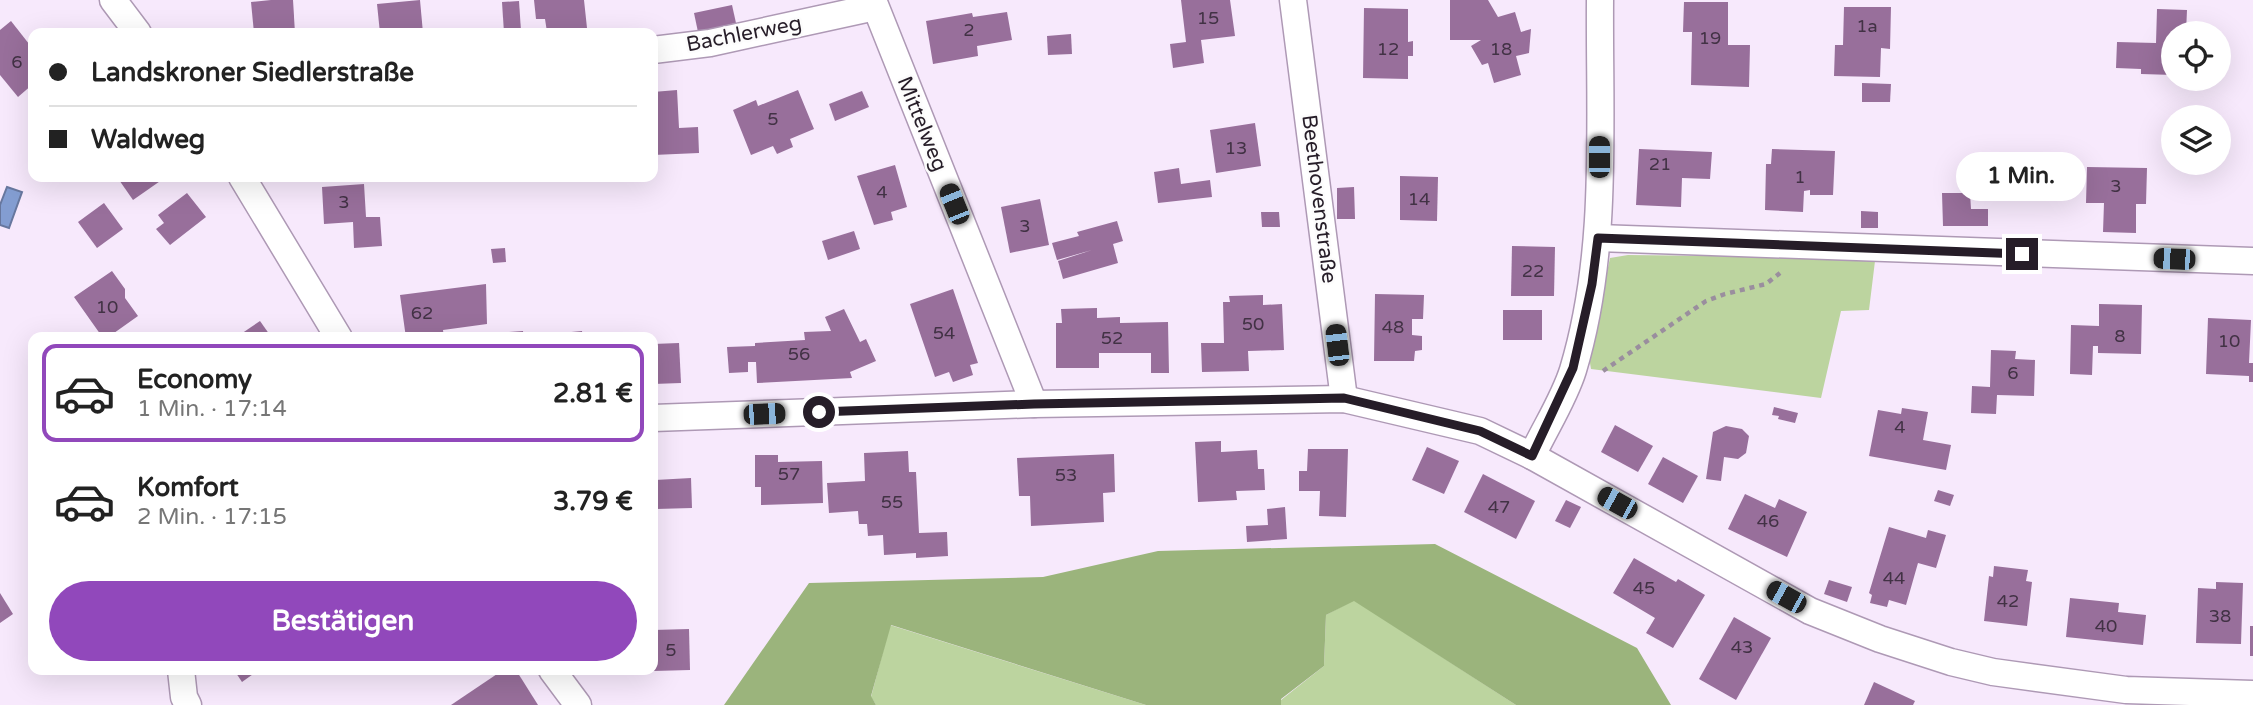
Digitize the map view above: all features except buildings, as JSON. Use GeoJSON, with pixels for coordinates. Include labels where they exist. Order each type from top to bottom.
{"type":"FeatureCollection","features":[{"type":"Feature","properties":{"kind":"street"},"geometry":{"type":"LineString","coordinates":[[113,0],[134,28]]}},
{"type":"Feature","properties":{"kind":"street","name":"Beethovenstraße"},"geometry":{"type":"LineString","coordinates":[[1293,0],[1344,398]]}},
{"type":"Feature","properties":{"kind":"street"},"geometry":{"type":"LineString","coordinates":[[1532,456],[1573,368],[1590,296],[1598,238],[1600,0]]}},
{"type":"Feature","properties":{"kind":"street","name":"Bachlerweg"},"geometry":{"type":"LineString","coordinates":[[658,49],[709,43],[874,4]]}},
{"type":"Feature","properties":{"kind":"street","name":"Mittelweg"},"geometry":{"type":"LineString","coordinates":[[874,4],[1034,404]]}},
{"type":"Feature","properties":{"kind":"street"},"geometry":{"type":"LineString","coordinates":[[245,182],[335,332]]}},
{"type":"Feature","properties":{"kind":"street"},"geometry":{"type":"LineString","coordinates":[[1598,238],[2253,261]]}},
{"type":"Feature","properties":{"kind":"street"},"geometry":{"type":"LineString","coordinates":[[658,418],[1034,404],[1344,398],[1480,431],[1532,456],[1810,611],[1880,639],[1951,662],[2125,698],[2253,694]]}},
{"type":"Feature","properties":{"kind":"street"},"geometry":{"type":"LineString","coordinates":[[182,675],[184,697],[188,705]]}},
{"type":"Feature","properties":{"kind":"street"},"geometry":{"type":"LineString","coordinates":[[556,675],[578,705]]}},
{"type":"Feature","properties":{"kind":"path"},"geometry":{"type":"LineString","coordinates":[[1573,368],[1595,375],[1706,301],[1766,284],[1782,271],[1784,246]]}},
{"type":"Feature","properties":{"kind":"green space"},"geometry":{"type":"Polygon","coordinates":[[[1628,255],[1798,257],[1875,261],[1869,310],[1841,311],[1821,398],[1591,369],[1589,357],[1610,258],[1628,255]]]}},
{"type":"Feature","properties":{"kind":"green space"},"geometry":{"type":"Polygon","coordinates":[[[1435,544],[1637,648],[1671,705],[1516,705],[1354,601],[1326,615],[1324,666],[1281,699],[1281,705],[1146,705],[891,625],[871,696],[876,705],[724,705],[809,583],[1043,577],[1158,551],[1435,544]]]}},
{"type":"Feature","properties":{"kind":"green space"},"geometry":{"type":"Polygon","coordinates":[[[1354,600],[1516,705],[1281,705],[1281,700],[1324,666],[1326,615],[1354,600]]]}},
{"type":"Feature","properties":{"kind":"green space"},"geometry":{"type":"Polygon","coordinates":[[[890,625],[1146,705],[876,705],[871,697],[890,625]]]}},
{"type":"Feature","properties":{"kind":"water"},"geometry":{"type":"Polygon","coordinates":[[[7,187],[22,192],[9,228],[0,225],[0,205],[7,187]]]}},
{"type":"Feature","properties":{"kind":"route"},"geometry":{"type":"LineString","coordinates":[[819,412],[1034,404],[1344,398],[1480,431],[1532,456],[1573,368],[1592,284],[1598,238],[2022,254]]}}]}
